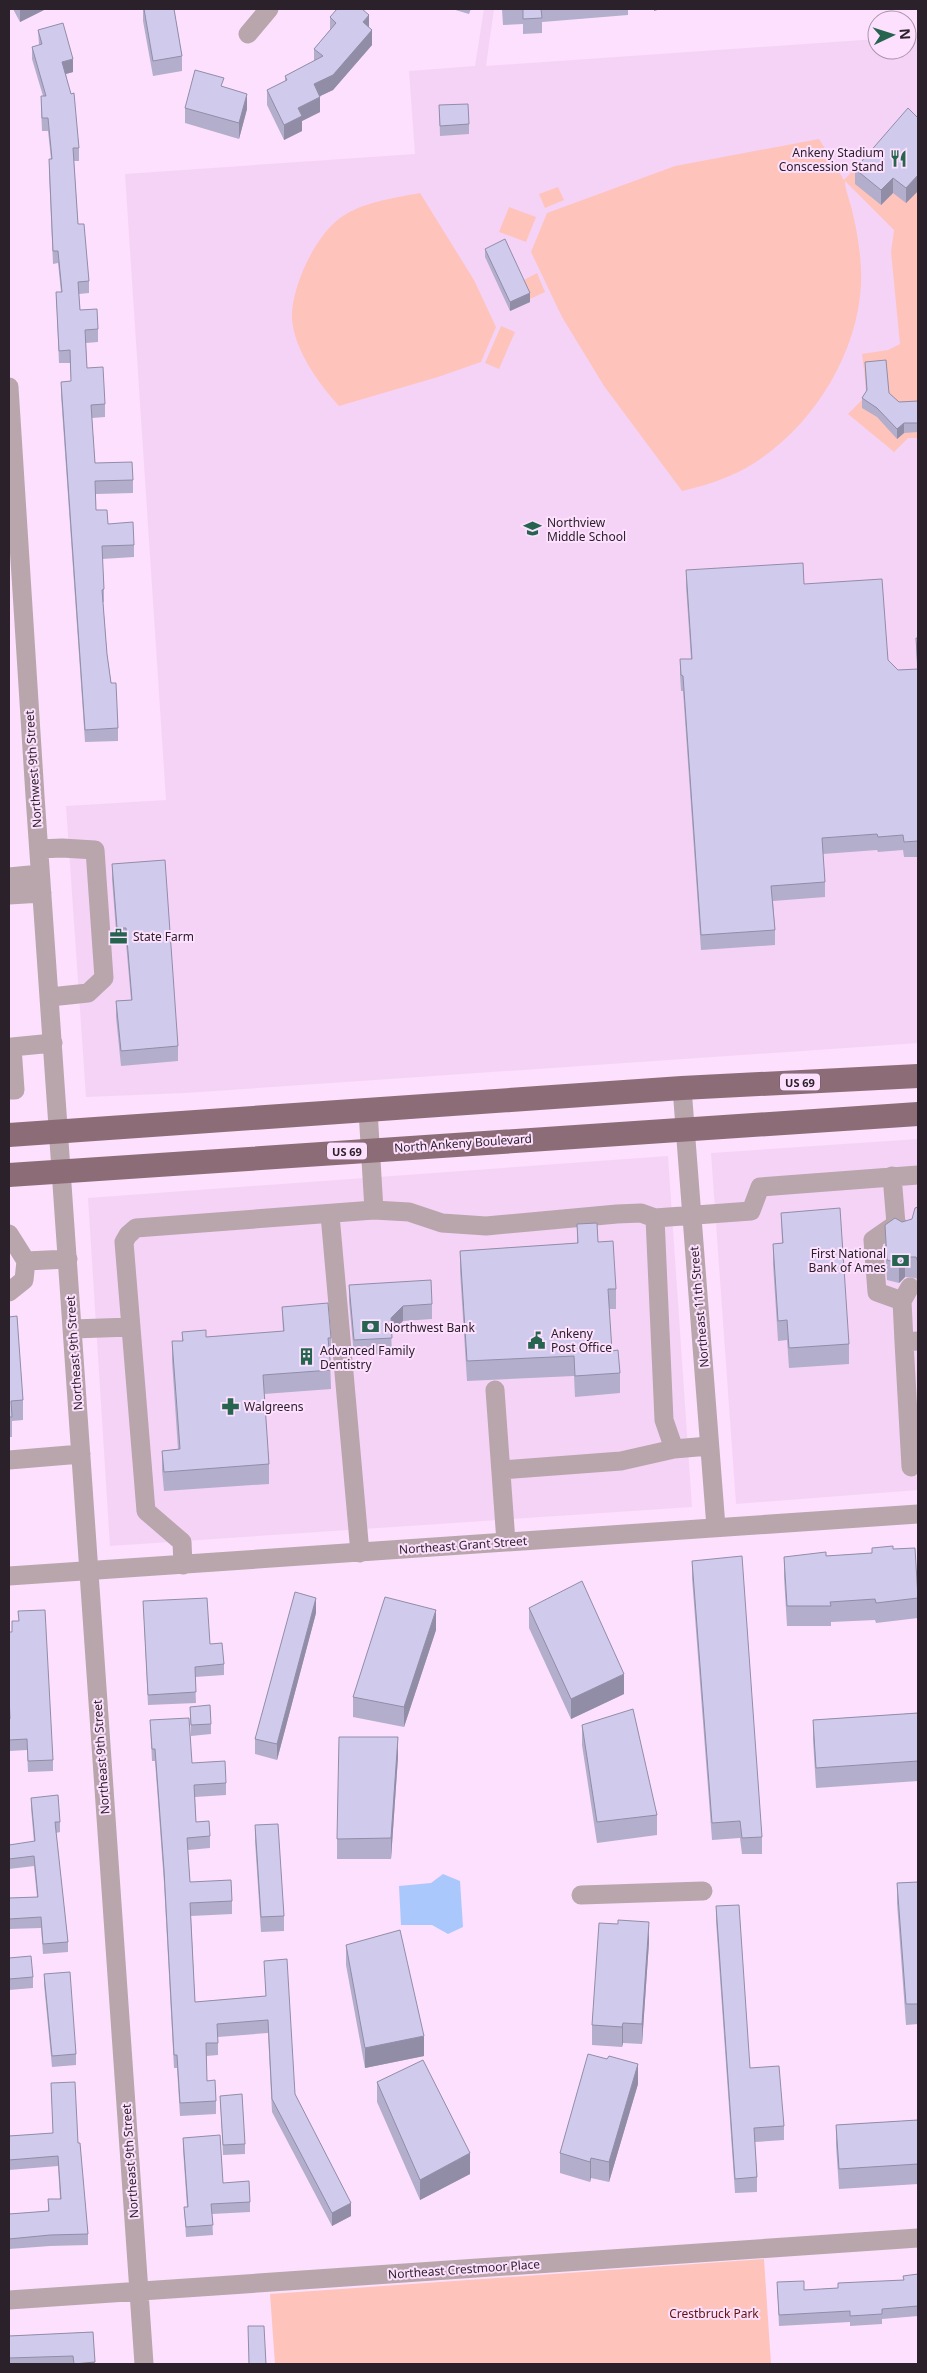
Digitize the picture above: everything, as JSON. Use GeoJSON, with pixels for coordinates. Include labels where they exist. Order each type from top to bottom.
{"type":"FeatureCollection","features":[{"type":"Feature","properties":{"kind":"main road","name":"North Ankeny Boulevard"},"geometry":{"type":"LineString","coordinates":[[9,1175],[61,1151],[368,1110],[682,1088],[918,1076]]}},
{"type":"Feature","properties":{"kind":"main road","name":"North Ankeny Boulevard"},"geometry":{"type":"LineString","coordinates":[[9,1135],[61,1151],[369,1150],[918,1114]]}},
{"type":"Feature","properties":{"kind":"street"},"geometry":{"type":"LineString","coordinates":[[248,34],[270,9]]}},
{"type":"Feature","properties":{"kind":"street","name":"Northwest 9th Street"},"geometry":{"type":"LineString","coordinates":[[9,387],[16,636],[39,849],[61,1151]]}},
{"type":"Feature","properties":{"kind":"street"},"geometry":{"type":"LineString","coordinates":[[39,849],[95,850],[104,978],[88,993],[50,997]]}},
{"type":"Feature","properties":{"kind":"street"},"geometry":{"type":"LineString","coordinates":[[9,877],[40,874]]}},
{"type":"Feature","properties":{"kind":"street"},"geometry":{"type":"LineString","coordinates":[[9,895],[42,893]]}},
{"type":"Feature","properties":{"kind":"street"},"geometry":{"type":"LineString","coordinates":[[9,1090],[15,1090],[12,1047],[53,1044]]}},
{"type":"Feature","properties":{"kind":"street","name":"Northeast 11th Street"},"geometry":{"type":"LineString","coordinates":[[682,1088],[716,1527]]}},
{"type":"Feature","properties":{"kind":"street"},"geometry":{"type":"LineString","coordinates":[[368,1110],[374,1210]]}},
{"type":"Feature","properties":{"kind":"street","name":"Northeast 9th Street"},"geometry":{"type":"LineString","coordinates":[[61,1151],[88,1571],[144,2364]]}},
{"type":"Feature","properties":{"kind":"street"},"geometry":{"type":"LineString","coordinates":[[183,1565],[182,1542],[146,1511],[124,1242],[128,1235],[136,1228],[330,1215],[374,1210],[409,1212],[442,1223],[486,1226],[617,1214],[641,1213],[655,1218],[692,1217],[751,1211],[760,1187],[918,1175]]}},
{"type":"Feature","properties":{"kind":"street"},"geometry":{"type":"LineString","coordinates":[[892,1176],[900,1228],[873,1240],[877,1292],[906,1294],[911,1341],[911,1467]]}},
{"type":"Feature","properties":{"kind":"street"},"geometry":{"type":"LineString","coordinates":[[330,1215],[360,1553]]}},
{"type":"Feature","properties":{"kind":"street"},"geometry":{"type":"LineString","coordinates":[[655,1218],[664,1420],[674,1449]]}},
{"type":"Feature","properties":{"kind":"street"},"geometry":{"type":"LineString","coordinates":[[9,1234],[26,1261],[24,1280],[9,1292]]}},
{"type":"Feature","properties":{"kind":"street"},"geometry":{"type":"LineString","coordinates":[[26,1261],[68,1259]]}},
{"type":"Feature","properties":{"kind":"street"},"geometry":{"type":"LineString","coordinates":[[72,1329],[130,1326]]}},
{"type":"Feature","properties":{"kind":"street"},"geometry":{"type":"LineString","coordinates":[[495,1390],[506,1542]]}},
{"type":"Feature","properties":{"kind":"street"},"geometry":{"type":"LineString","coordinates":[[501,1470],[621,1460],[674,1449],[710,1446]]}},
{"type":"Feature","properties":{"kind":"street"},"geometry":{"type":"LineString","coordinates":[[9,1460],[81,1454]]}},
{"type":"Feature","properties":{"kind":"street","name":"Northeast Grant Street"},"geometry":{"type":"LineString","coordinates":[[9,1576],[918,1514]]}},
{"type":"Feature","properties":{"kind":"street"},"geometry":{"type":"LineString","coordinates":[[581,1895],[703,1891]]}},
{"type":"Feature","properties":{"kind":"street","name":"Northeast Crestmoor Place"},"geometry":{"type":"LineString","coordinates":[[9,2300],[918,2238]]}},
{"type":"Feature","properties":{"kind":"shaded area","name":"Northview Middle School"},"geometry":{"type":"Polygon","coordinates":[[[484,9],[494,9],[486,66],[867,40],[867,60],[917,60],[918,36],[918,1043],[185,1093],[86,1097],[66,806],[166,800],[125,174],[415,154],[409,71],[475,66],[484,9]]]}},
{"type":"Feature","properties":{"kind":"shaded area"},"geometry":{"type":"Polygon","coordinates":[[[918,1139],[918,1490],[736,1504],[711,1153],[918,1139]]]}},
{"type":"Feature","properties":{"kind":"shaded area"},"geometry":{"type":"Polygon","coordinates":[[[668,1156],[692,1507],[110,1546],[88,1198],[668,1156]]]}},
{"type":"Feature","properties":{"kind":"green space"},"geometry":{"type":"Polygon","coordinates":[[[918,116],[918,438],[908,438],[894,452],[848,414],[867,395],[862,354],[888,350],[900,344],[891,252],[894,230],[845,181],[858,238],[861,285],[850,339],[826,390],[809,414],[769,453],[731,476],[682,491],[604,386],[562,317],[531,252],[547,213],[675,166],[819,139],[844,180],[905,117],[918,116]]]}},
{"type":"Feature","properties":{"kind":"green space"},"geometry":{"type":"Polygon","coordinates":[[[558,187],[564,200],[545,208],[539,194],[558,187]]]}},
{"type":"Feature","properties":{"kind":"green space"},"geometry":{"type":"Polygon","coordinates":[[[420,193],[474,280],[496,327],[481,362],[438,377],[339,406],[309,366],[294,332],[292,307],[300,279],[313,250],[331,226],[340,218],[368,204],[420,193]]]}},
{"type":"Feature","properties":{"kind":"green space"},"geometry":{"type":"Polygon","coordinates":[[[509,207],[536,217],[526,242],[499,232],[509,207]]]}},
{"type":"Feature","properties":{"kind":"green space"},"geometry":{"type":"Polygon","coordinates":[[[537,273],[545,292],[530,299],[522,281],[537,273]]]}},
{"type":"Feature","properties":{"kind":"green space"},"geometry":{"type":"Polygon","coordinates":[[[501,326],[515,332],[499,369],[485,363],[501,326]]]}},
{"type":"Feature","properties":{"kind":"green space","name":"Crestbruck Park"},"geometry":{"type":"Polygon","coordinates":[[[764,2259],[771,2364],[275,2364],[270,2294],[764,2259]]]}},
{"type":"Feature","properties":{"kind":"water"},"geometry":{"type":"Polygon","coordinates":[[[443,1874],[460,1881],[463,1927],[448,1934],[432,1925],[401,1925],[399,1886],[431,1883],[443,1874]]]}},
{"type":"Feature","properties":{"kind":"building"},"geometry":{"type":"Polygon","coordinates":[[[144,9],[174,9],[182,56],[153,61],[144,9]]]}},
{"type":"Feature","properties":{"kind":"building"},"geometry":{"type":"Polygon","coordinates":[[[337,9],[362,9],[369,15],[363,22],[372,30],[333,75],[314,84],[320,97],[298,108],[302,116],[284,125],[267,90],[287,80],[285,76],[323,56],[314,49],[336,23],[330,17],[337,9]]]}},
{"type":"Feature","properties":{"kind":"building"},"geometry":{"type":"Polygon","coordinates":[[[523,9],[541,9],[542,18],[523,19],[523,9]]]}},
{"type":"Feature","properties":{"kind":"building"},"geometry":{"type":"Polygon","coordinates":[[[63,23],[73,59],[62,62],[71,94],[74,93],[79,148],[73,148],[78,224],[84,224],[89,281],[78,282],[80,310],[97,309],[98,329],[85,330],[87,368],[103,367],[105,404],[91,405],[95,463],[132,462],[133,480],[95,481],[96,510],[107,510],[108,524],[133,522],[134,545],[102,546],[104,589],[102,590],[107,654],[111,683],[116,683],[118,728],[85,730],[61,382],[71,381],[70,350],[59,351],[56,292],[62,292],[58,251],[53,251],[49,159],[52,159],[48,118],[42,118],[41,96],[46,96],[32,47],[42,44],[38,30],[63,23]]]}},
{"type":"Feature","properties":{"kind":"building"},"geometry":{"type":"Polygon","coordinates":[[[195,70],[224,78],[221,86],[247,94],[239,123],[185,108],[195,70]]]}},
{"type":"Feature","properties":{"kind":"building"},"geometry":{"type":"Polygon","coordinates":[[[468,104],[469,124],[440,126],[439,105],[468,104]]]}},
{"type":"Feature","properties":{"kind":"building","name":"Ankeny Stadium Conscession Stand"},"geometry":{"type":"Polygon","coordinates":[[[908,108],[918,118],[918,175],[906,188],[893,178],[881,190],[855,169],[908,108]]]}},
{"type":"Feature","properties":{"kind":"building"},"geometry":{"type":"Polygon","coordinates":[[[505,239],[530,293],[510,302],[485,249],[505,239]]]}},
{"type":"Feature","properties":{"kind":"building"},"geometry":{"type":"Polygon","coordinates":[[[886,360],[889,393],[899,402],[918,401],[918,423],[904,423],[897,429],[877,408],[862,398],[867,390],[865,362],[886,360]]]}},
{"type":"Feature","properties":{"kind":"building"},"geometry":{"type":"Polygon","coordinates":[[[803,563],[804,584],[882,579],[888,660],[898,670],[918,669],[918,841],[904,842],[903,835],[878,837],[877,834],[822,838],[825,882],[771,886],[775,930],[701,935],[683,676],[681,675],[680,659],[692,659],[686,570],[803,563]]]}},
{"type":"Feature","properties":{"kind":"building"},"geometry":{"type":"Polygon","coordinates":[[[916,638],[918,638],[918,669],[916,638]]]}},
{"type":"Feature","properties":{"kind":"building"},"geometry":{"type":"Polygon","coordinates":[[[165,860],[178,1046],[121,1051],[116,1001],[132,1000],[126,928],[117,928],[112,864],[165,860]]]}},
{"type":"Feature","properties":{"kind":"building"},"geometry":{"type":"Polygon","coordinates":[[[918,1207],[918,1262],[916,1257],[905,1257],[899,1263],[887,1260],[885,1225],[895,1218],[902,1222],[912,1219],[915,1208],[918,1207]]]}},
{"type":"Feature","properties":{"kind":"building"},"geometry":{"type":"Polygon","coordinates":[[[840,1208],[849,1344],[789,1348],[787,1320],[778,1321],[773,1244],[783,1243],[781,1213],[840,1208]]]}},
{"type":"Feature","properties":{"kind":"building","name":"Ankeny Post Office"},"geometry":{"type":"Polygon","coordinates":[[[597,1223],[598,1242],[613,1241],[616,1289],[608,1289],[612,1351],[618,1350],[620,1373],[575,1376],[574,1356],[467,1361],[460,1251],[578,1243],[577,1224],[597,1223]]]}},
{"type":"Feature","properties":{"kind":"building"},"geometry":{"type":"Polygon","coordinates":[[[431,1280],[432,1304],[403,1306],[391,1318],[392,1338],[354,1340],[349,1285],[431,1280]]]}},
{"type":"Feature","properties":{"kind":"building","name":"Walgreens"},"geometry":{"type":"Polygon","coordinates":[[[328,1303],[331,1338],[328,1338],[331,1370],[263,1375],[269,1464],[164,1472],[162,1451],[180,1449],[172,1341],[183,1341],[182,1332],[206,1330],[206,1337],[284,1331],[282,1307],[328,1303]]]}},
{"type":"Feature","properties":{"kind":"building"},"geometry":{"type":"Polygon","coordinates":[[[17,1316],[23,1400],[11,1401],[12,1417],[9,1417],[9,1317],[17,1316]]]}},
{"type":"Feature","properties":{"kind":"building"},"geometry":{"type":"Polygon","coordinates":[[[893,1546],[893,1549],[915,1548],[918,1598],[876,1603],[875,1599],[830,1602],[831,1606],[787,1606],[784,1557],[826,1552],[826,1556],[872,1553],[872,1548],[893,1546]]]}},
{"type":"Feature","properties":{"kind":"building"},"geometry":{"type":"Polygon","coordinates":[[[742,1556],[762,1837],[742,1838],[740,1821],[712,1823],[692,1561],[742,1556]]]}},
{"type":"Feature","properties":{"kind":"building"},"geometry":{"type":"Polygon","coordinates":[[[582,1581],[624,1674],[571,1699],[529,1608],[582,1581]]]}},
{"type":"Feature","properties":{"kind":"building"},"geometry":{"type":"Polygon","coordinates":[[[295,1592],[316,1598],[277,1744],[255,1739],[295,1592]]]}},
{"type":"Feature","properties":{"kind":"building"},"geometry":{"type":"Polygon","coordinates":[[[385,1597],[436,1610],[404,1707],[353,1697],[385,1597]]]}},
{"type":"Feature","properties":{"kind":"building"},"geometry":{"type":"Polygon","coordinates":[[[207,1598],[210,1644],[222,1643],[224,1664],[195,1667],[196,1692],[148,1695],[143,1601],[207,1598]]]}},
{"type":"Feature","properties":{"kind":"building"},"geometry":{"type":"Polygon","coordinates":[[[45,1610],[53,1760],[28,1761],[27,1739],[9,1740],[9,1632],[12,1632],[12,1621],[19,1621],[18,1611],[45,1610]]]}},
{"type":"Feature","properties":{"kind":"building"},"geometry":{"type":"Polygon","coordinates":[[[210,1705],[211,1724],[191,1725],[190,1707],[210,1705]]]}},
{"type":"Feature","properties":{"kind":"building"},"geometry":{"type":"Polygon","coordinates":[[[633,1709],[657,1815],[597,1822],[582,1725],[633,1709]]]}},
{"type":"Feature","properties":{"kind":"building"},"geometry":{"type":"Polygon","coordinates":[[[918,1713],[918,1761],[816,1768],[813,1720],[918,1713]]]}},
{"type":"Feature","properties":{"kind":"building"},"geometry":{"type":"Polygon","coordinates":[[[189,1718],[192,1763],[225,1761],[226,1783],[194,1785],[196,1822],[209,1821],[210,1836],[187,1838],[190,1882],[231,1880],[232,1901],[190,1903],[195,2002],[266,1996],[264,1961],[287,1959],[295,2094],[351,2203],[332,2213],[272,2099],[268,2020],[217,2024],[218,2043],[206,2043],[207,2081],[215,2080],[216,2101],[180,2103],[177,2055],[174,2055],[155,1749],[152,1749],[150,1720],[189,1718]]]}},
{"type":"Feature","properties":{"kind":"building"},"geometry":{"type":"Polygon","coordinates":[[[339,1737],[398,1737],[391,1838],[337,1839],[339,1737]]]}},
{"type":"Feature","properties":{"kind":"building"},"geometry":{"type":"Polygon","coordinates":[[[58,1795],[60,1822],[55,1822],[68,1942],[43,1944],[41,1917],[9,1919],[9,1898],[38,1897],[34,1856],[9,1859],[9,1845],[35,1841],[31,1798],[58,1795]]]}},
{"type":"Feature","properties":{"kind":"building"},"geometry":{"type":"Polygon","coordinates":[[[278,1824],[284,1916],[261,1917],[255,1825],[278,1824]]]}},
{"type":"Feature","properties":{"kind":"building"},"geometry":{"type":"Polygon","coordinates":[[[918,1882],[918,2004],[906,2004],[897,1883],[918,1882]]]}},
{"type":"Feature","properties":{"kind":"building"},"geometry":{"type":"Polygon","coordinates":[[[739,1905],[750,2068],[779,2066],[784,2126],[754,2128],[757,2177],[735,2179],[716,1906],[739,1905]]]}},
{"type":"Feature","properties":{"kind":"building"},"geometry":{"type":"Polygon","coordinates":[[[618,1920],[649,1922],[642,2024],[623,2023],[622,2027],[592,2025],[599,1923],[618,1924],[618,1920]]]}},
{"type":"Feature","properties":{"kind":"building"},"geometry":{"type":"Polygon","coordinates":[[[400,1930],[424,2036],[365,2048],[346,1945],[400,1930]]]}},
{"type":"Feature","properties":{"kind":"building"},"geometry":{"type":"Polygon","coordinates":[[[31,1956],[33,1977],[9,1979],[9,1958],[31,1956]]]}},
{"type":"Feature","properties":{"kind":"building"},"geometry":{"type":"Polygon","coordinates":[[[70,1972],[76,2054],[52,2056],[44,1974],[70,1972]]]}},
{"type":"Feature","properties":{"kind":"building"},"geometry":{"type":"Polygon","coordinates":[[[588,2054],[607,2059],[609,2056],[638,2064],[609,2162],[591,2158],[590,2162],[560,2153],[588,2054]]]}},
{"type":"Feature","properties":{"kind":"building"},"geometry":{"type":"Polygon","coordinates":[[[423,2060],[470,2153],[420,2180],[377,2082],[423,2060]]]}},
{"type":"Feature","properties":{"kind":"building"},"geometry":{"type":"Polygon","coordinates":[[[75,2082],[78,2143],[80,2143],[88,2234],[9,2239],[9,2214],[49,2211],[48,2199],[61,2199],[58,2156],[9,2160],[9,2136],[53,2133],[51,2083],[75,2082]]]}},
{"type":"Feature","properties":{"kind":"building"},"geometry":{"type":"Polygon","coordinates":[[[242,2094],[245,2144],[223,2145],[220,2096],[242,2094]]]}},
{"type":"Feature","properties":{"kind":"building"},"geometry":{"type":"Polygon","coordinates":[[[918,2120],[918,2164],[839,2169],[836,2125],[918,2120]]]}},
{"type":"Feature","properties":{"kind":"building"},"geometry":{"type":"Polygon","coordinates":[[[220,2135],[223,2183],[249,2181],[250,2202],[211,2204],[213,2225],[186,2227],[184,2207],[188,2207],[183,2138],[220,2135]]]}},
{"type":"Feature","properties":{"kind":"building"},"geometry":{"type":"Polygon","coordinates":[[[918,2274],[918,2306],[882,2309],[882,2314],[850,2316],[850,2311],[779,2315],[777,2282],[804,2281],[804,2290],[838,2288],[838,2283],[904,2280],[903,2276],[918,2274]]]}},
{"type":"Feature","properties":{"kind":"building"},"geometry":{"type":"Polygon","coordinates":[[[248,2326],[264,2326],[266,2364],[249,2364],[248,2326]]]}},
{"type":"Feature","properties":{"kind":"building"},"geometry":{"type":"Polygon","coordinates":[[[93,2332],[95,2362],[74,2364],[73,2356],[9,2358],[9,2336],[93,2332]]]}},
{"type":"Feature","properties":{"kind":"place","name":"Ankeny Stadium Conscession Stand"},"geometry":{"type":"Point","coordinates":[898,159]}},
{"type":"Feature","properties":{"kind":"place","name":"Northview Middle School"},"geometry":{"type":"Point","coordinates":[533,529]}},
{"type":"Feature","properties":{"kind":"place","name":"State Farm"},"geometry":{"type":"Point","coordinates":[119,936]}},
{"type":"Feature","properties":{"kind":"place","name":"First National Bank of Ames"},"geometry":{"type":"Point","coordinates":[900,1260]}},
{"type":"Feature","properties":{"kind":"place","name":"Northwest Bank"},"geometry":{"type":"Point","coordinates":[370,1327]}},
{"type":"Feature","properties":{"kind":"place","name":"Ankeny Post Office"},"geometry":{"type":"Point","coordinates":[537,1340]}},
{"type":"Feature","properties":{"kind":"place","name":"Advanced Family Dentistry"},"geometry":{"type":"Point","coordinates":[306,1357]}},
{"type":"Feature","properties":{"kind":"place","name":"Walgreens"},"geometry":{"type":"Point","coordinates":[230,1406]}}]}
